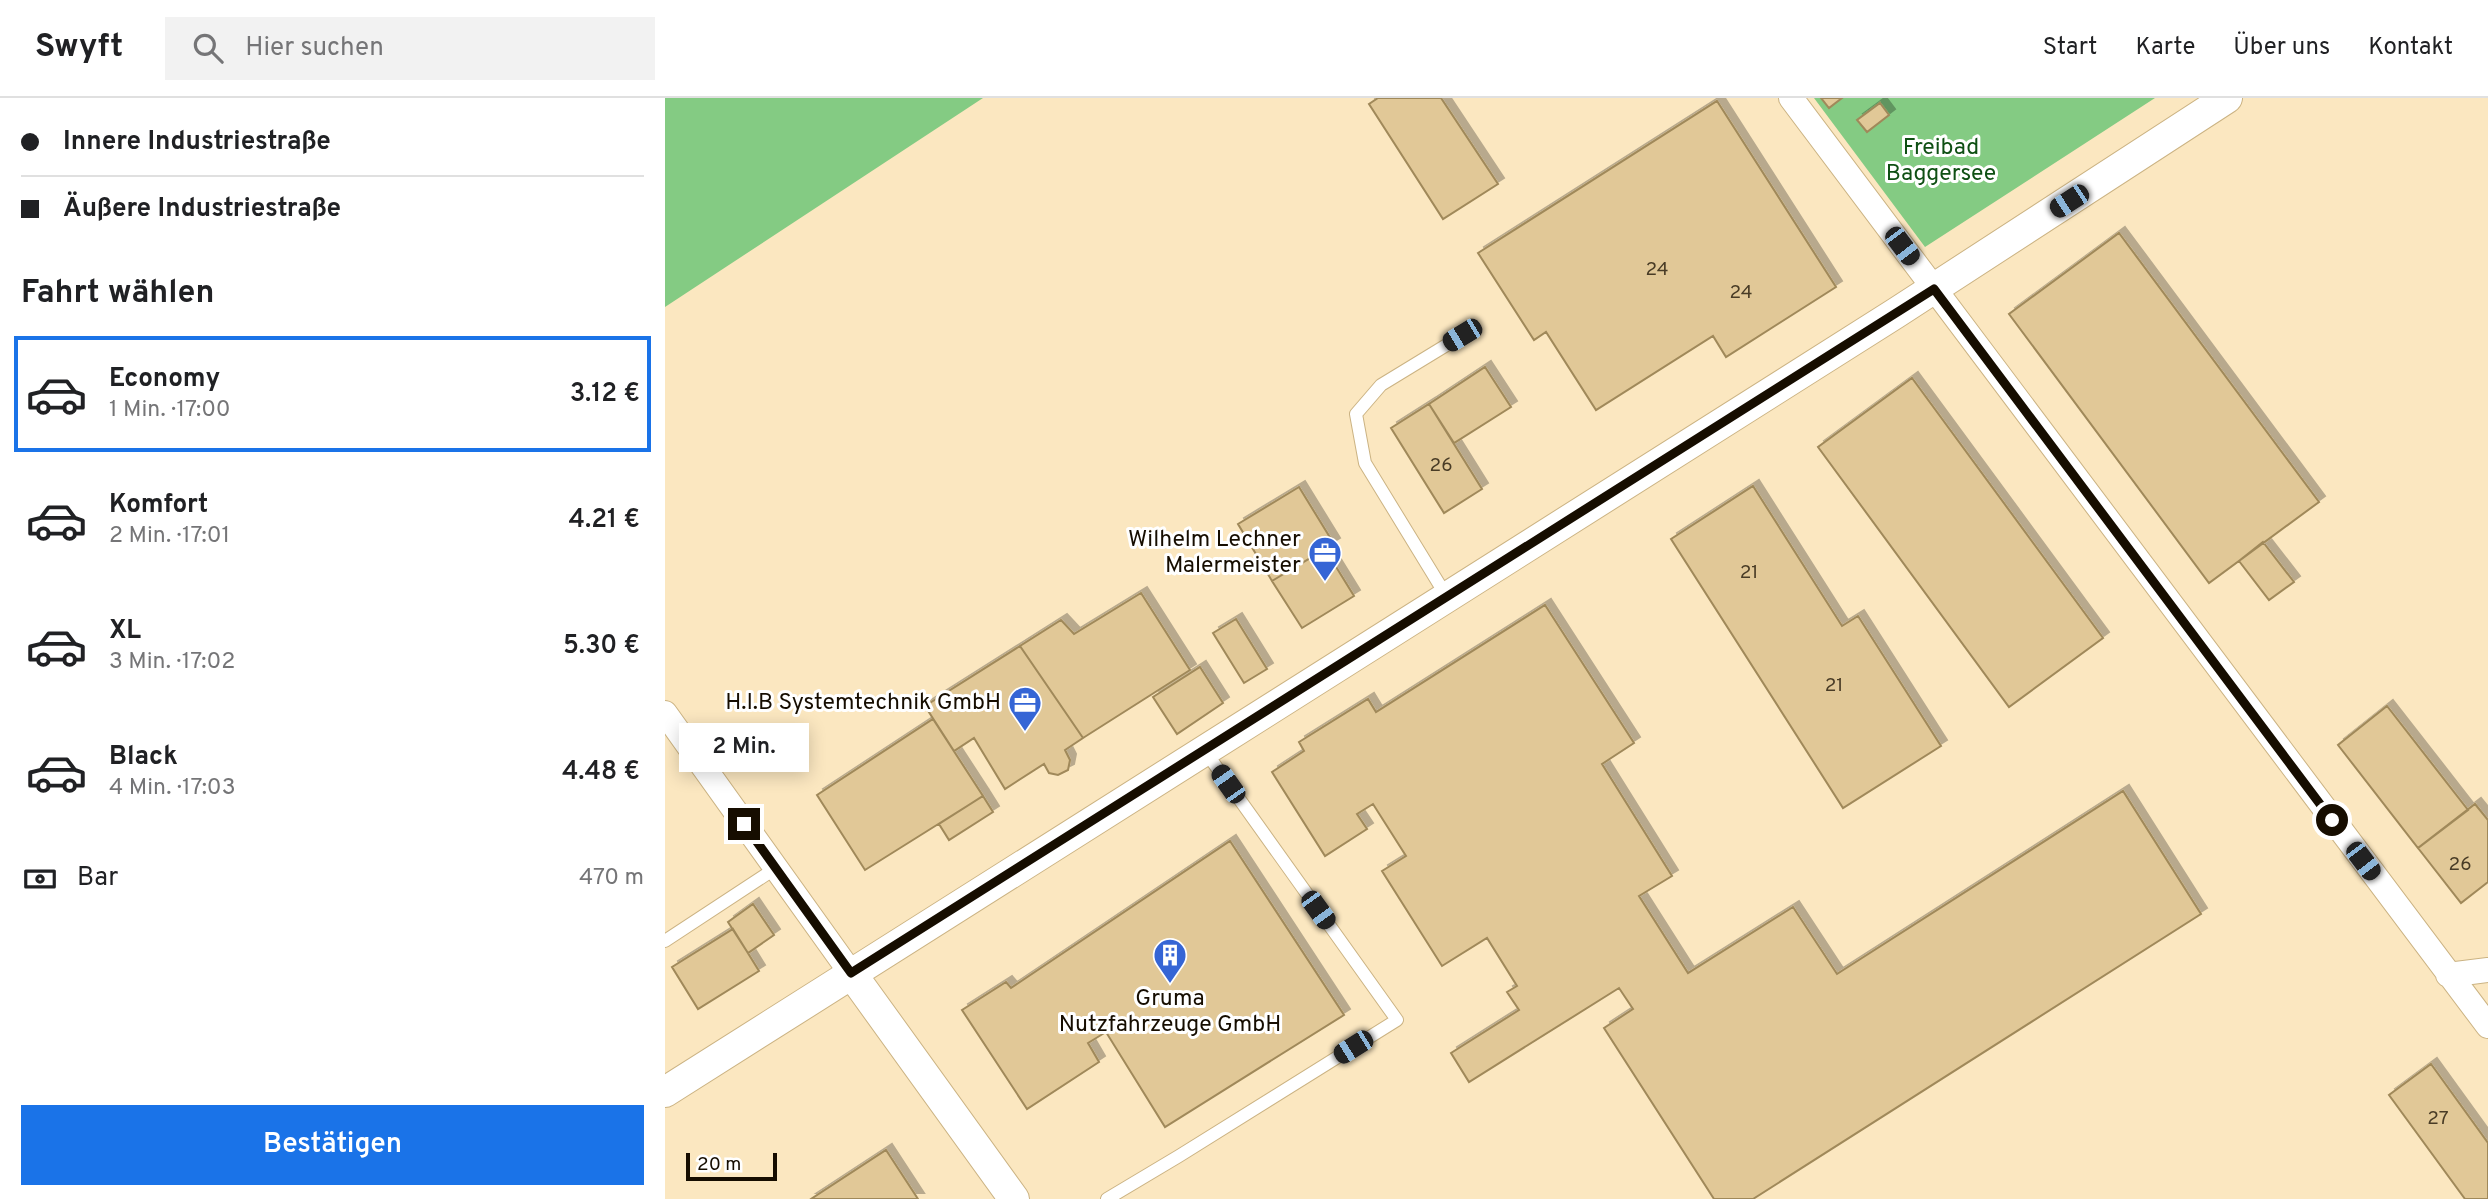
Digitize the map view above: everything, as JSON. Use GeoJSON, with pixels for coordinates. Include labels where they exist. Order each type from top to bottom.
{"type":"FeatureCollection","features":[{"type":"Feature","properties":{"kind":"street"},"geometry":{"type":"LineString","coordinates":[[1791,98],[2488,1026]]}},
{"type":"Feature","properties":{"kind":"street"},"geometry":{"type":"LineString","coordinates":[[665,1092],[1934,289],[2227,98]]}},
{"type":"Feature","properties":{"kind":"street"},"geometry":{"type":"LineString","coordinates":[[665,713],[1014,1199]]}},
{"type":"Feature","properties":{"kind":"street"},"geometry":{"type":"LineString","coordinates":[[2448,975],[2488,970]]}},
{"type":"Feature","properties":{"kind":"lane"},"geometry":{"type":"LineString","coordinates":[[1448,597],[1365,463],[1356,414],[1381,385],[1462,335]]}},
{"type":"Feature","properties":{"kind":"lane"},"geometry":{"type":"LineString","coordinates":[[1107,1199],[1397,1020],[1205,751]]}},
{"type":"Feature","properties":{"kind":"lane"},"geometry":{"type":"LineString","coordinates":[[665,941],[776,868]]}},
{"type":"Feature","properties":{"kind":"green space"},"geometry":{"type":"Polygon","coordinates":[[[665,98],[983,98],[665,307],[665,98]]]}},
{"type":"Feature","properties":{"kind":"green space","name":"Freibad Baggersee"},"geometry":{"type":"Polygon","coordinates":[[[1814,98],[2155,98],[1925,247],[1814,98]]]}},
{"type":"Feature","properties":{"kind":"building"},"geometry":{"type":"Polygon","coordinates":[[[1378,98],[1441,98],[1498,184],[1443,219],[1369,104],[1378,98]]]}},
{"type":"Feature","properties":{"kind":"building"},"geometry":{"type":"Polygon","coordinates":[[[1821,98],[1842,98],[1829,108],[1821,98]]]}},
{"type":"Feature","properties":{"kind":"building"},"geometry":{"type":"Polygon","coordinates":[[[1717,101],[1836,287],[1726,357],[1713,336],[1596,410],[1546,332],[1534,340],[1478,253],[1717,101]]]}},
{"type":"Feature","properties":{"kind":"building"},"geometry":{"type":"Polygon","coordinates":[[[1880,103],[1889,115],[1867,132],[1857,120],[1880,103]]]}},
{"type":"Feature","properties":{"kind":"building"},"geometry":{"type":"Polygon","coordinates":[[[2119,233],[2319,502],[2209,583],[2009,314],[2119,233]]]}},
{"type":"Feature","properties":{"kind":"building"},"geometry":{"type":"Polygon","coordinates":[[[1485,367],[1511,407],[1454,443],[1429,404],[1485,367]]]}},
{"type":"Feature","properties":{"kind":"building"},"geometry":{"type":"Polygon","coordinates":[[[1912,378],[2103,638],[2009,707],[1818,447],[1912,378]]]}},
{"type":"Feature","properties":{"kind":"building"},"geometry":{"type":"Polygon","coordinates":[[[1429,404],[1482,489],[1444,513],[1391,428],[1429,404]]]}},
{"type":"Feature","properties":{"kind":"building"},"geometry":{"type":"Polygon","coordinates":[[[1753,486],[1842,626],[1858,616],[1941,746],[1843,808],[1671,539],[1753,486]]]}},
{"type":"Feature","properties":{"kind":"building"},"geometry":{"type":"Polygon","coordinates":[[[1299,487],[1334,544],[1272,581],[1238,524],[1299,487]]]}},
{"type":"Feature","properties":{"kind":"building"},"geometry":{"type":"Polygon","coordinates":[[[2263,542],[2294,582],[2269,600],[2239,561],[2263,542]]]}},
{"type":"Feature","properties":{"kind":"building"},"geometry":{"type":"Polygon","coordinates":[[[1325,549],[1354,596],[1302,628],[1272,581],[1325,549]]]}},
{"type":"Feature","properties":{"kind":"building"},"geometry":{"type":"Polygon","coordinates":[[[1141,593],[1190,670],[1083,738],[1020,646],[1061,620],[1074,634],[1141,593]]]}},
{"type":"Feature","properties":{"kind":"building"},"geometry":{"type":"Polygon","coordinates":[[[1545,605],[1634,743],[1602,764],[1672,876],[1639,896],[1688,973],[1793,907],[1837,974],[2123,791],[2201,914],[1753,1199],[1714,1199],[1604,1028],[1633,1009],[1619,988],[1469,1082],[1451,1053],[1519,1010],[1507,992],[1517,986],[1487,938],[1442,966],[1382,871],[1406,856],[1373,804],[1357,814],[1367,829],[1325,856],[1272,772],[1304,751],[1299,742],[1368,699],[1376,712],[1545,605]]]}},
{"type":"Feature","properties":{"kind":"building"},"geometry":{"type":"Polygon","coordinates":[[[1236,619],[1267,669],[1244,683],[1213,633],[1236,619]]]}},
{"type":"Feature","properties":{"kind":"building"},"geometry":{"type":"Polygon","coordinates":[[[1020,646],[1083,738],[1065,750],[1070,760],[1068,770],[1058,775],[1049,773],[1044,764],[1005,789],[974,738],[954,751],[925,706],[1020,646]]]}},
{"type":"Feature","properties":{"kind":"building"},"geometry":{"type":"Polygon","coordinates":[[[1200,667],[1223,703],[1177,734],[1153,697],[1200,667]]]}},
{"type":"Feature","properties":{"kind":"building"},"geometry":{"type":"Polygon","coordinates":[[[2387,706],[2468,810],[2418,848],[2338,745],[2387,706]]]}},
{"type":"Feature","properties":{"kind":"building"},"geometry":{"type":"Polygon","coordinates":[[[933,719],[983,796],[865,870],[817,795],[933,719]]]}},
{"type":"Feature","properties":{"kind":"building"},"geometry":{"type":"Polygon","coordinates":[[[983,796],[993,812],[949,840],[939,824],[983,796]]]}},
{"type":"Feature","properties":{"kind":"building"},"geometry":{"type":"Polygon","coordinates":[[[2475,804],[2488,820],[2488,882],[2461,903],[2418,848],[2475,804]]]}},
{"type":"Feature","properties":{"kind":"building","name":"Gruma Nutzfahrzeuge GmbH"},"geometry":{"type":"Polygon","coordinates":[[[1230,841],[1344,1015],[1165,1127],[1106,1032],[1088,1043],[1099,1062],[1027,1109],[962,1010],[1006,982],[1011,988],[1230,841]]]}},
{"type":"Feature","properties":{"kind":"building"},"geometry":{"type":"Polygon","coordinates":[[[753,904],[774,935],[748,953],[728,922],[753,904]]]}},
{"type":"Feature","properties":{"kind":"building"},"geometry":{"type":"Polygon","coordinates":[[[733,929],[759,971],[698,1009],[672,967],[733,929]]]}},
{"type":"Feature","properties":{"kind":"building"},"geometry":{"type":"Polygon","coordinates":[[[2431,1064],[2488,1143],[2488,1199],[2465,1199],[2389,1095],[2431,1064]]]}},
{"type":"Feature","properties":{"kind":"building"},"geometry":{"type":"Polygon","coordinates":[[[886,1150],[918,1199],[811,1199],[886,1150]]]}},
{"type":"Feature","properties":{"kind":"place","name":"Wilhelm Lechner Malermeister"},"geometry":{"type":"Point","coordinates":[1325,583]}},
{"type":"Feature","properties":{"kind":"place","name":"H.I.B Systemtechnik GmbH"},"geometry":{"type":"Point","coordinates":[1025,733]}},
{"type":"Feature","properties":{"kind":"place","name":"Gruma Nutzfahrzeuge GmbH"},"geometry":{"type":"Point","coordinates":[1170,985]}},
{"type":"Feature","properties":{"kind":"route"},"geometry":{"type":"LineString","coordinates":[[744,824],[851,973],[1934,289],[2332,820]]}}]}
